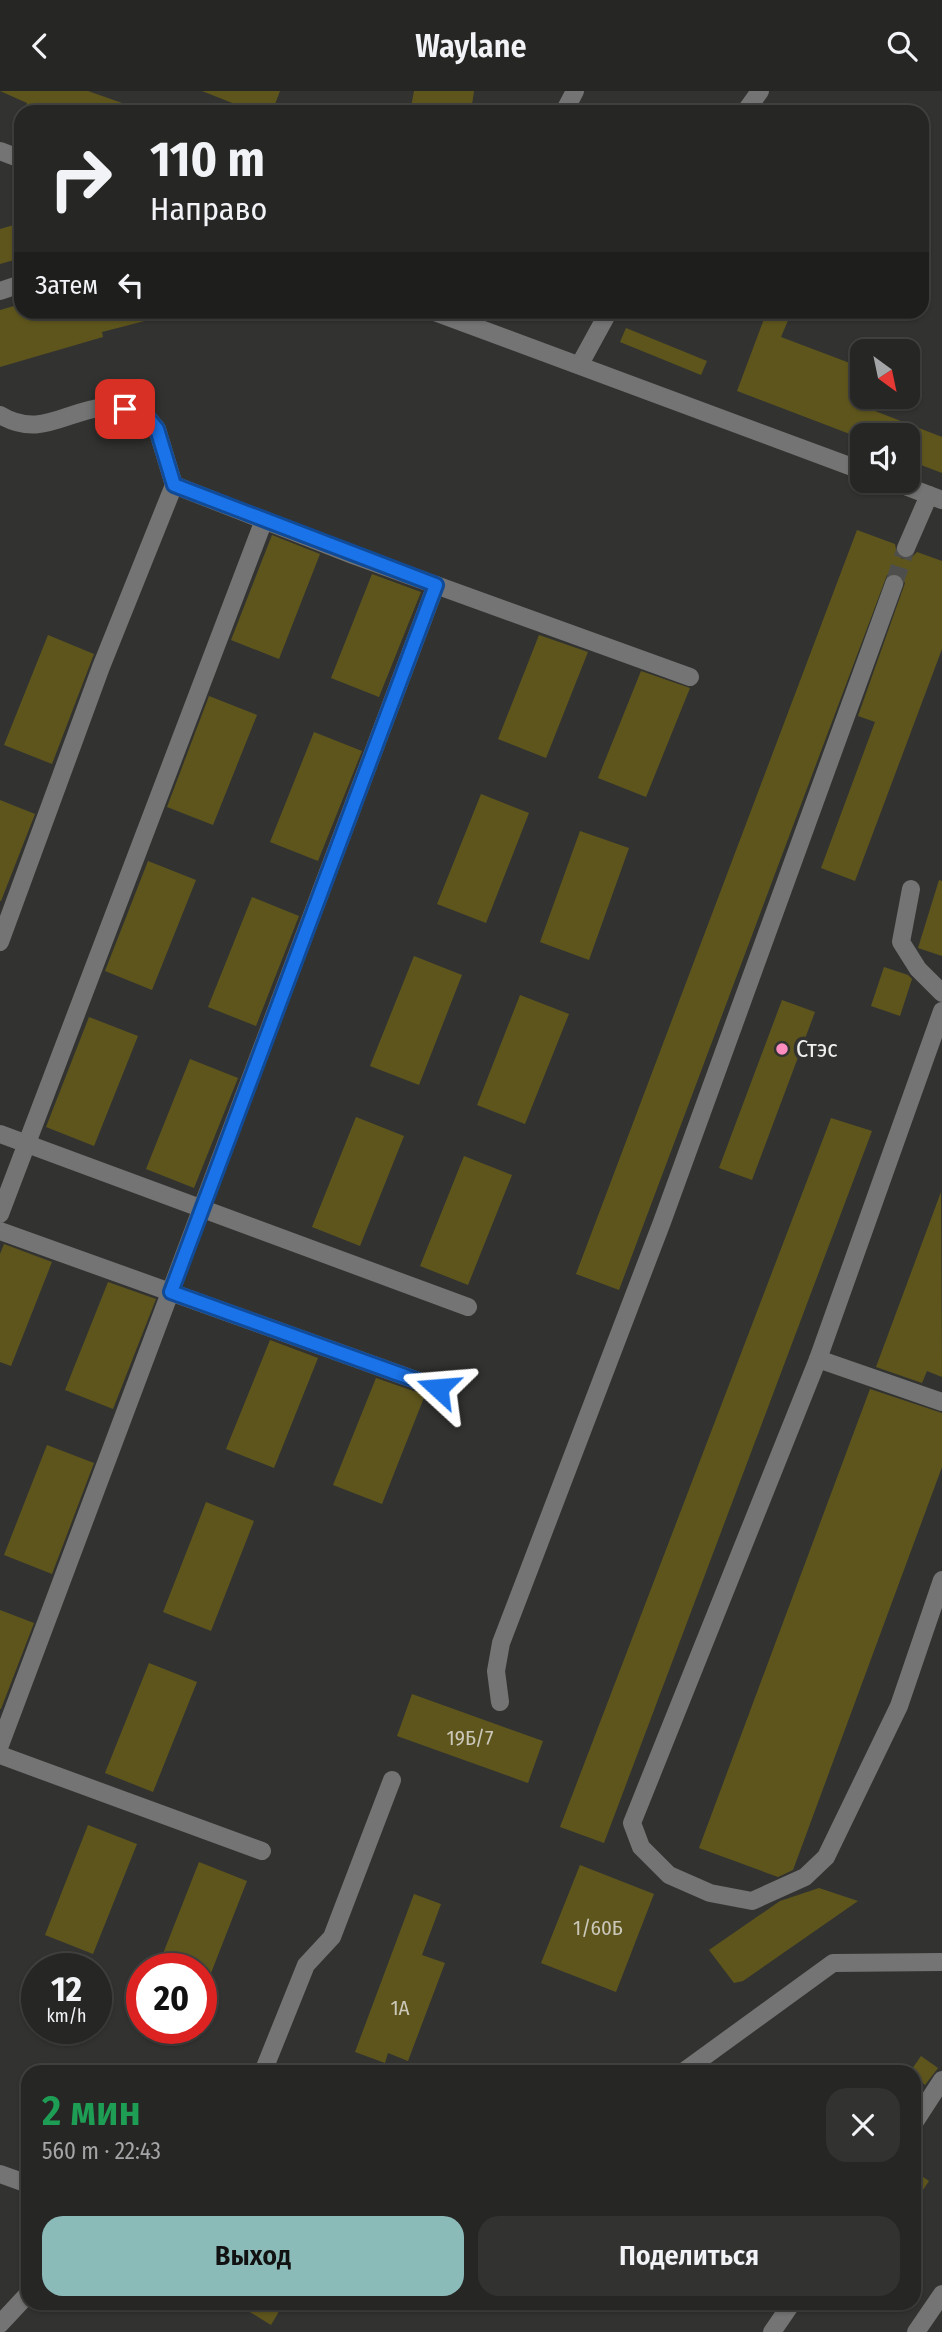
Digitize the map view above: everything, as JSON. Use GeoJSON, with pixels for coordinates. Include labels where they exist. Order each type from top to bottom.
{"type":"FeatureCollection","features":[{"type":"Feature","properties":{"kind":"street"},"geometry":{"type":"LineString","coordinates":[[454,319],[850,466]]}},
{"type":"Feature","properties":{"kind":"street"},"geometry":{"type":"LineString","coordinates":[[580,364],[605,319]]}},
{"type":"Feature","properties":{"kind":"street"},"geometry":{"type":"LineString","coordinates":[[0,415],[14,424],[39,426],[106,406],[143,412],[157,429],[174,485],[101,667],[0,942]]}},
{"type":"Feature","properties":{"kind":"street"},"geometry":{"type":"LineString","coordinates":[[174,485],[436,585],[690,677]]}},
{"type":"Feature","properties":{"kind":"street"},"geometry":{"type":"LineString","coordinates":[[906,548],[936,498]]}},
{"type":"Feature","properties":{"kind":"street"},"geometry":{"type":"LineString","coordinates":[[0,1214],[264,520]]}},
{"type":"Feature","properties":{"kind":"street"},"geometry":{"type":"LineString","coordinates":[[500,1702],[496,1671],[501,1643],[658,1235],[894,584]]}},
{"type":"Feature","properties":{"kind":"street"},"geometry":{"type":"LineString","coordinates":[[0,1745],[204,1209],[436,585]]}},
{"type":"Feature","properties":{"kind":"street"},"geometry":{"type":"LineString","coordinates":[[911,889],[901,942],[918,969],[942,993]]}},
{"type":"Feature","properties":{"kind":"street"},"geometry":{"type":"LineString","coordinates":[[942,1011],[818,1359],[632,1823],[641,1847],[669,1875],[710,1893],[752,1901],[805,1877],[826,1857],[899,1706],[942,1580]]}},
{"type":"Feature","properties":{"kind":"street"},"geometry":{"type":"LineString","coordinates":[[0,1134],[468,1307]]}},
{"type":"Feature","properties":{"kind":"street"},"geometry":{"type":"LineString","coordinates":[[0,1231],[438,1388]]}},
{"type":"Feature","properties":{"kind":"street"},"geometry":{"type":"LineString","coordinates":[[818,1359],[942,1402]]}},
{"type":"Feature","properties":{"kind":"street"},"geometry":{"type":"LineString","coordinates":[[0,1755],[262,1851]]}},
{"type":"Feature","properties":{"kind":"street"},"geometry":{"type":"LineString","coordinates":[[267,2065],[306,1965],[332,1937],[391,1780]]}},
{"type":"Feature","properties":{"kind":"street"},"geometry":{"type":"LineString","coordinates":[[693,2065],[833,1963],[942,1962]]}},
{"type":"Feature","properties":{"kind":"street"},"geometry":{"type":"LineString","coordinates":[[921,2112],[942,2080]]}},
{"type":"Feature","properties":{"kind":"street"},"geometry":{"type":"LineString","coordinates":[[0,2174],[21,2182]]}},
{"type":"Feature","properties":{"kind":"street"},"geometry":{"type":"LineString","coordinates":[[916,2332],[942,2294]]}},
{"type":"Feature","properties":{"kind":"street"},"geometry":{"type":"LineString","coordinates":[[0,2324],[21,2302]]}},
{"type":"Feature","properties":{"kind":"street"},"geometry":{"type":"LineString","coordinates":[[772,2332],[787,2310]]}},
{"type":"Feature","properties":{"kind":"building"},"geometry":{"type":"Polygon","coordinates":[[[0,91],[88,91],[128,105],[26,105],[0,91]]]}},
{"type":"Feature","properties":{"kind":"building"},"geometry":{"type":"Polygon","coordinates":[[[202,91],[280,91],[275,105],[237,105],[202,91]]]}},
{"type":"Feature","properties":{"kind":"building"},"geometry":{"type":"Polygon","coordinates":[[[414,91],[474,91],[472,105],[411,105],[414,91]]]}},
{"type":"Feature","properties":{"kind":"building"},"geometry":{"type":"Polygon","coordinates":[[[14,225],[14,260],[0,264],[0,229],[14,225]]]}},
{"type":"Feature","properties":{"kind":"building"},"geometry":{"type":"Polygon","coordinates":[[[14,306],[14,319],[152,319],[102,332],[103,337],[0,367],[0,310],[14,306]]]}},
{"type":"Feature","properties":{"kind":"building"},"geometry":{"type":"Polygon","coordinates":[[[764,319],[789,319],[781,337],[850,363],[850,409],[876,409],[875,411],[906,423],[850,423],[850,434],[737,391],[764,319]]]}},
{"type":"Feature","properties":{"kind":"building"},"geometry":{"type":"Polygon","coordinates":[[[626,328],[707,361],[701,375],[620,342],[626,328]]]}},
{"type":"Feature","properties":{"kind":"building"},"geometry":{"type":"Polygon","coordinates":[[[920,428],[942,437],[942,473],[920,465],[920,428]]]}},
{"type":"Feature","properties":{"kind":"building"},"geometry":{"type":"Polygon","coordinates":[[[857,530],[895,544],[897,554],[902,559],[912,557],[917,552],[942,561],[942,649],[855,881],[821,868],[875,722],[858,716],[905,583],[899,574],[887,575],[619,1290],[576,1274],[857,530]]]}},
{"type":"Feature","properties":{"kind":"building"},"geometry":{"type":"Polygon","coordinates":[[[272,535],[320,554],[279,659],[231,640],[272,535]]]}},
{"type":"Feature","properties":{"kind":"building"},"geometry":{"type":"Polygon","coordinates":[[[372,574],[421,592],[379,697],[331,678],[372,574]]]}},
{"type":"Feature","properties":{"kind":"building"},"geometry":{"type":"Polygon","coordinates":[[[48,635],[94,654],[52,764],[4,745],[48,635]]]}},
{"type":"Feature","properties":{"kind":"building"},"geometry":{"type":"Polygon","coordinates":[[[539,635],[588,652],[546,758],[498,739],[539,635]]]}},
{"type":"Feature","properties":{"kind":"building"},"geometry":{"type":"Polygon","coordinates":[[[641,671],[690,688],[646,797],[598,778],[641,671]]]}},
{"type":"Feature","properties":{"kind":"building"},"geometry":{"type":"Polygon","coordinates":[[[209,696],[257,715],[213,825],[167,807],[209,696]]]}},
{"type":"Feature","properties":{"kind":"building"},"geometry":{"type":"Polygon","coordinates":[[[314,732],[362,751],[318,861],[270,842],[314,732]]]}},
{"type":"Feature","properties":{"kind":"building"},"geometry":{"type":"Polygon","coordinates":[[[481,794],[529,813],[486,923],[437,904],[481,794]]]}},
{"type":"Feature","properties":{"kind":"building"},"geometry":{"type":"Polygon","coordinates":[[[0,800],[35,814],[1,901],[0,901],[0,800]]]}},
{"type":"Feature","properties":{"kind":"building"},"geometry":{"type":"Polygon","coordinates":[[[580,831],[629,848],[589,960],[540,942],[580,831]]]}},
{"type":"Feature","properties":{"kind":"building"},"geometry":{"type":"Polygon","coordinates":[[[148,861],[196,880],[152,990],[105,971],[148,861]]]}},
{"type":"Feature","properties":{"kind":"building"},"geometry":{"type":"Polygon","coordinates":[[[939,880],[942,881],[942,956],[918,948],[939,880]]]}},
{"type":"Feature","properties":{"kind":"building"},"geometry":{"type":"Polygon","coordinates":[[[252,897],[299,916],[256,1026],[208,1007],[252,897]]]}},
{"type":"Feature","properties":{"kind":"building"},"geometry":{"type":"Polygon","coordinates":[[[414,956],[462,975],[419,1085],[370,1066],[414,956]]]}},
{"type":"Feature","properties":{"kind":"building"},"geometry":{"type":"Polygon","coordinates":[[[884,967],[908,975],[912,979],[900,1016],[871,1006],[884,967]]]}},
{"type":"Feature","properties":{"kind":"building"},"geometry":{"type":"Polygon","coordinates":[[[520,995],[569,1014],[525,1124],[477,1105],[520,995]]]}},
{"type":"Feature","properties":{"kind":"building"},"geometry":{"type":"Polygon","coordinates":[[[782,1000],[815,1012],[752,1180],[719,1168],[782,1000]]]}},
{"type":"Feature","properties":{"kind":"building"},"geometry":{"type":"Polygon","coordinates":[[[89,1017],[138,1036],[94,1146],[46,1127],[89,1017]]]}},
{"type":"Feature","properties":{"kind":"building"},"geometry":{"type":"Polygon","coordinates":[[[190,1059],[238,1078],[194,1188],[146,1169],[190,1059]]]}},
{"type":"Feature","properties":{"kind":"building"},"geometry":{"type":"Polygon","coordinates":[[[356,1117],[404,1136],[360,1246],[312,1227],[356,1117]]]}},
{"type":"Feature","properties":{"kind":"building"},"geometry":{"type":"Polygon","coordinates":[[[831,1118],[872,1131],[604,1843],[560,1827],[831,1118]]]}},
{"type":"Feature","properties":{"kind":"building"},"geometry":{"type":"Polygon","coordinates":[[[464,1156],[512,1175],[468,1285],[420,1266],[464,1156]]]}},
{"type":"Feature","properties":{"kind":"building"},"geometry":{"type":"Polygon","coordinates":[[[941,1192],[942,1377],[927,1371],[922,1383],[876,1367],[941,1192]]]}},
{"type":"Feature","properties":{"kind":"building"},"geometry":{"type":"Polygon","coordinates":[[[4,1244],[52,1262],[11,1366],[0,1362],[0,1254],[4,1244]]]}},
{"type":"Feature","properties":{"kind":"building"},"geometry":{"type":"Polygon","coordinates":[[[108,1282],[156,1299],[113,1409],[65,1390],[108,1282]]]}},
{"type":"Feature","properties":{"kind":"building"},"geometry":{"type":"Polygon","coordinates":[[[270,1340],[318,1358],[274,1468],[226,1449],[270,1340]]]}},
{"type":"Feature","properties":{"kind":"building"},"geometry":{"type":"Polygon","coordinates":[[[376,1378],[425,1395],[382,1504],[333,1485],[376,1378]]]}},
{"type":"Feature","properties":{"kind":"building"},"geometry":{"type":"Polygon","coordinates":[[[870,1389],[942,1413],[942,1467],[793,1870],[778,1877],[699,1848],[870,1389]]]}},
{"type":"Feature","properties":{"kind":"building"},"geometry":{"type":"Polygon","coordinates":[[[47,1445],[94,1463],[52,1574],[4,1555],[47,1445]]]}},
{"type":"Feature","properties":{"kind":"building"},"geometry":{"type":"Polygon","coordinates":[[[206,1502],[254,1521],[211,1631],[163,1612],[206,1502]]]}},
{"type":"Feature","properties":{"kind":"building"},"geometry":{"type":"Polygon","coordinates":[[[0,1610],[34,1623],[1,1709],[0,1709],[0,1610]]]}},
{"type":"Feature","properties":{"kind":"building"},"geometry":{"type":"Polygon","coordinates":[[[149,1663],[197,1682],[153,1792],[105,1773],[149,1663]]]}},
{"type":"Feature","properties":{"kind":"building"},"geometry":{"type":"Polygon","coordinates":[[[412,1694],[543,1741],[528,1783],[397,1736],[412,1694]]]}},
{"type":"Feature","properties":{"kind":"building"},"geometry":{"type":"Polygon","coordinates":[[[88,1825],[137,1844],[93,1953],[45,1935],[88,1825]]]}},
{"type":"Feature","properties":{"kind":"building"},"geometry":{"type":"Polygon","coordinates":[[[199,1862],[247,1881],[217,1958],[217,1953],[163,1953],[199,1862]]]}},
{"type":"Feature","properties":{"kind":"building"},"geometry":{"type":"Polygon","coordinates":[[[580,1865],[654,1894],[616,1992],[541,1963],[580,1865]]]}},
{"type":"Feature","properties":{"kind":"building"},"geometry":{"type":"Polygon","coordinates":[[[819,1888],[858,1901],[743,1981],[734,1983],[709,1950],[780,1901],[819,1888]]]}},
{"type":"Feature","properties":{"kind":"building"},"geometry":{"type":"Polygon","coordinates":[[[414,1894],[441,1904],[422,1955],[445,1963],[408,2061],[388,2053],[385,2063],[355,2052],[414,1894]]]}},
{"type":"Feature","properties":{"kind":"building"},"geometry":{"type":"Polygon","coordinates":[[[921,2056],[938,2068],[925,2085],[921,2082],[921,2065],[915,2065],[921,2056]]]}},
{"type":"Feature","properties":{"kind":"building"},"geometry":{"type":"Polygon","coordinates":[[[921,2176],[929,2181],[921,2193],[921,2176]]]}},
{"type":"Feature","properties":{"kind":"building"},"geometry":{"type":"Polygon","coordinates":[[[246,2310],[280,2310],[271,2325],[246,2310]]]}},
{"type":"Feature","properties":{"kind":"tunnel"},"geometry":{"type":"LineString","coordinates":[[894,584],[906,548]]}},
{"type":"Feature","properties":{"kind":"place","name":"Стэс"},"geometry":{"type":"Point","coordinates":[782,1049]}},
{"type":"Feature","properties":{"kind":"route"},"geometry":{"type":"LineString","coordinates":[[125,409],[143,412],[157,429],[174,485],[436,585],[171,1292],[438,1388]]}}]}
